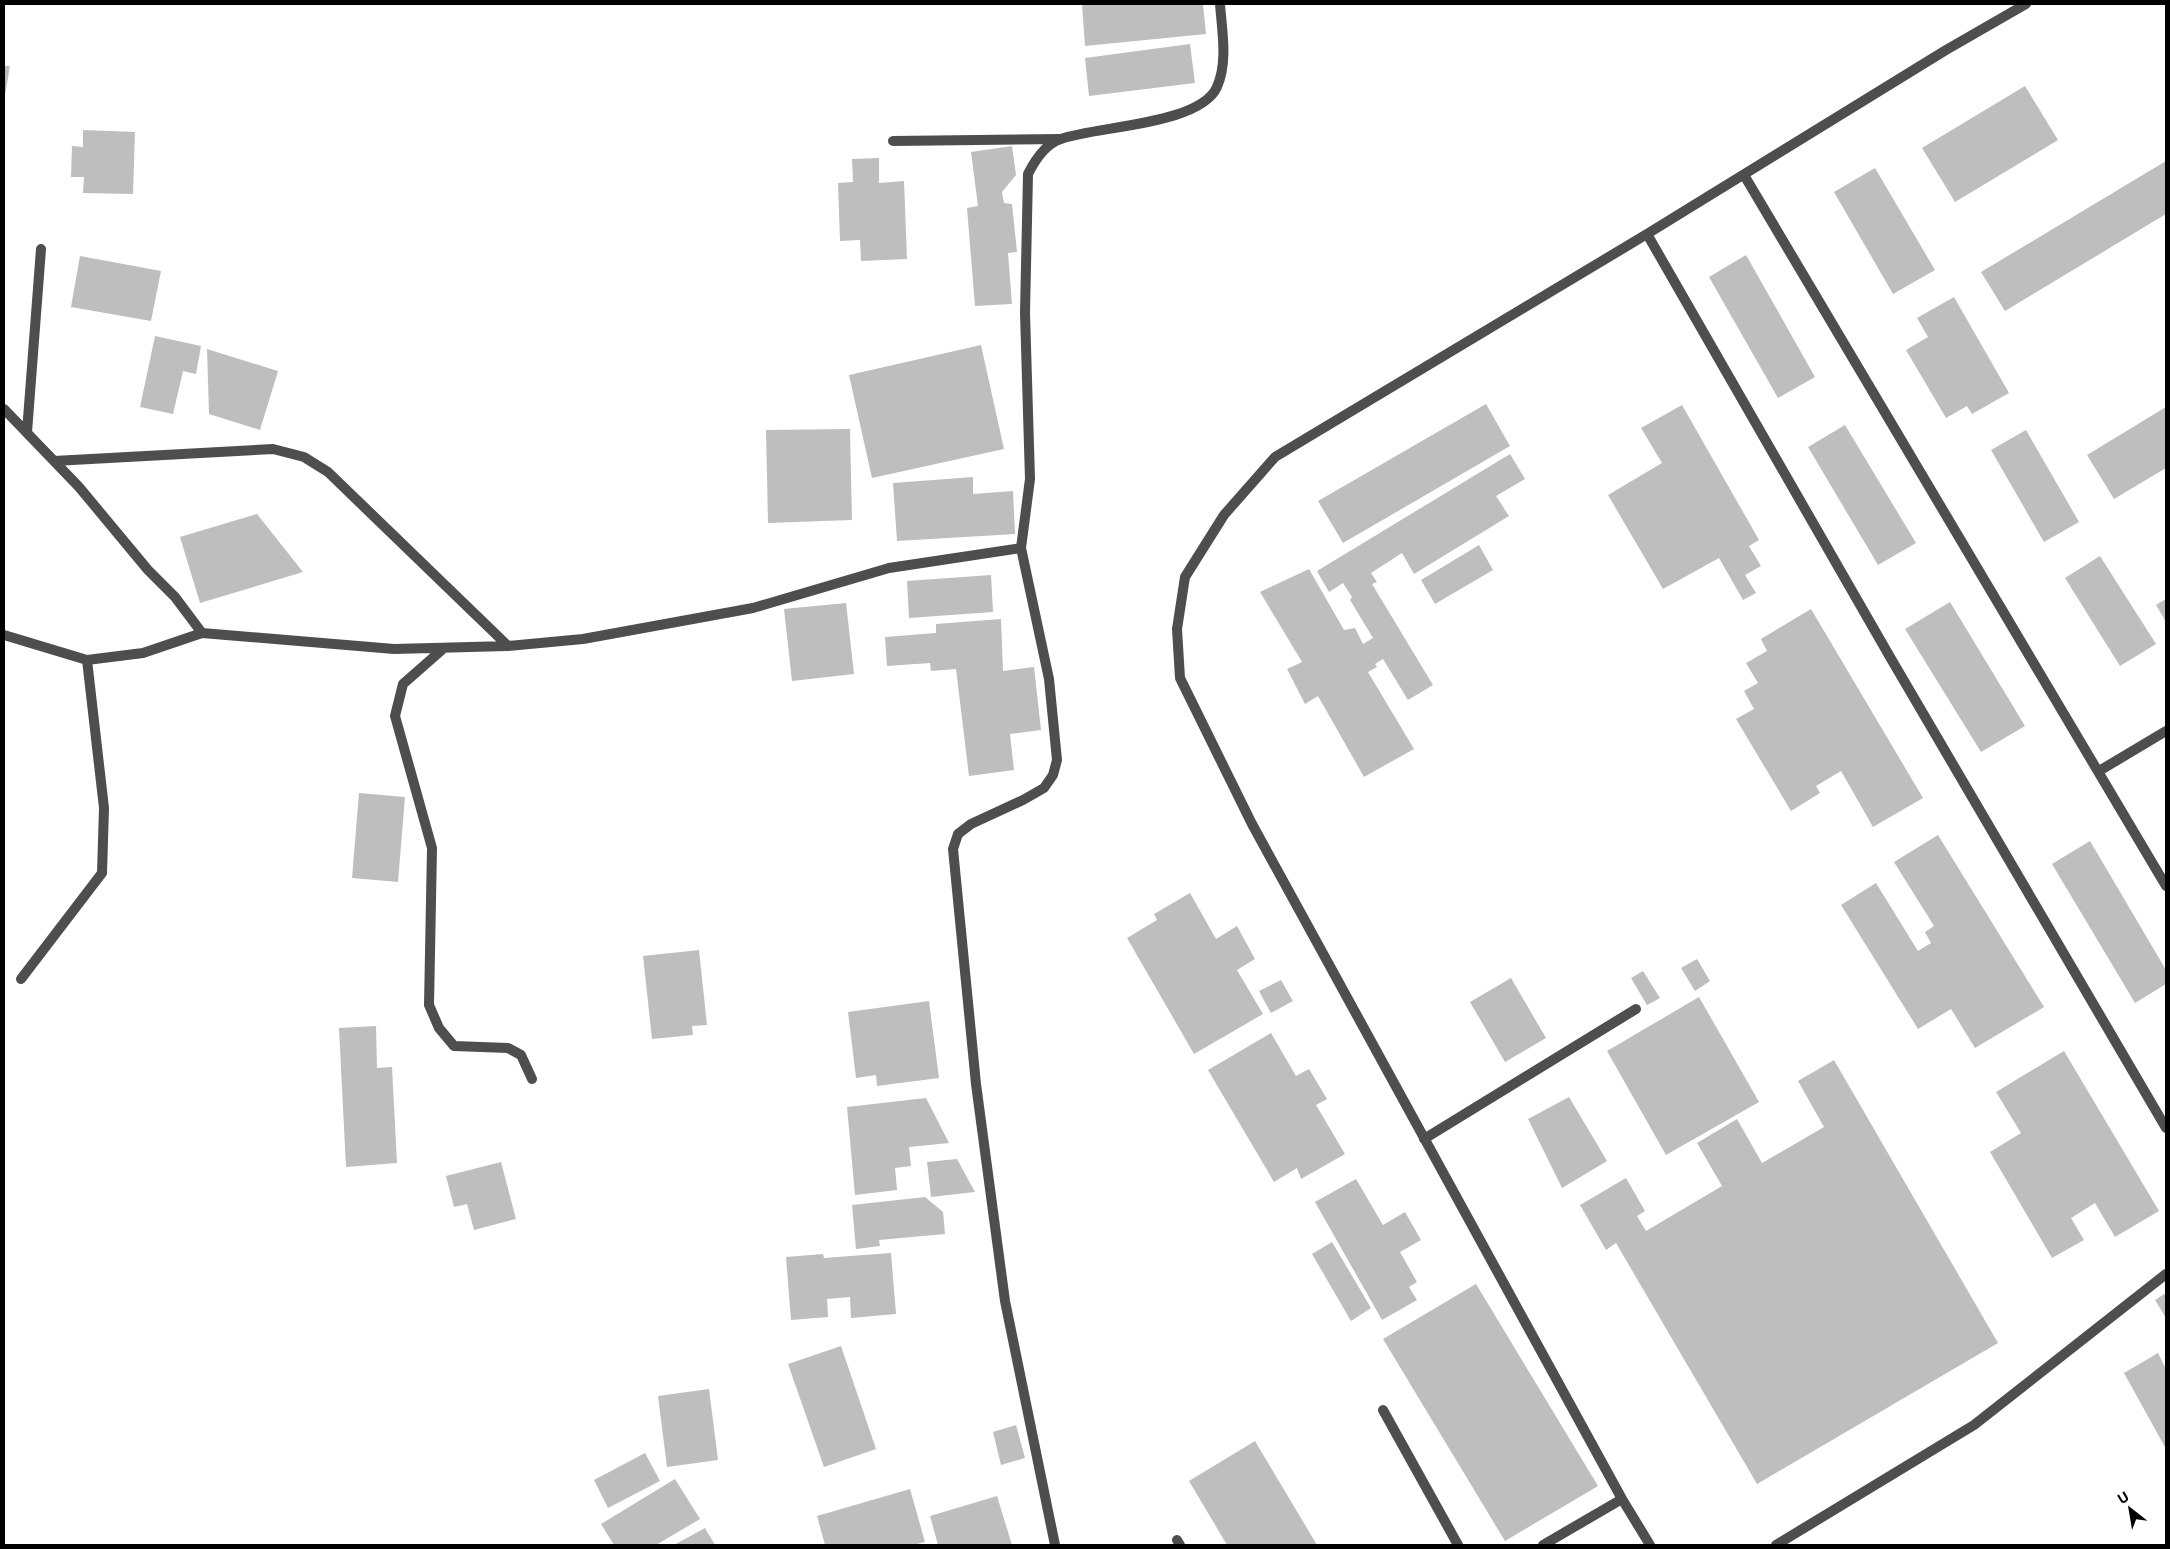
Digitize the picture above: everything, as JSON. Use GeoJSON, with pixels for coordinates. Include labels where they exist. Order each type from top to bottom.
{"type":"FeatureCollection","features":[{"type":"Feature","properties":{"kind":"street"},"geometry":{"type":"LineString","coordinates":[[893,141],[1060,139],[1140,124],[1199,105],[1216,89],[1223,66],[1220,4]]}},
{"type":"Feature","properties":{"kind":"street"},"geometry":{"type":"LineString","coordinates":[[1650,1545],[1622,1500],[1252,824],[1180,678],[1177,629],[1185,577],[1224,515],[1274,457],[1647,234],[1946,50],[2026,4]]}},
{"type":"Feature","properties":{"kind":"street"},"geometry":{"type":"LineString","coordinates":[[1054,1545],[1005,1301],[976,1084],[952,849],[958,834],[971,824],[1044,788],[1053,775],[1057,760],[1049,679],[1022,548],[1030,479],[1025,313],[1028,174],[1034,161],[1060,139]]}},
{"type":"Feature","properties":{"kind":"street"},"geometry":{"type":"LineString","coordinates":[[1744,174],[2166,886]]}},
{"type":"Feature","properties":{"kind":"street"},"geometry":{"type":"LineString","coordinates":[[1647,234],[1890,657],[2166,1128]]}},
{"type":"Feature","properties":{"kind":"street"},"geometry":{"type":"LineString","coordinates":[[27,432],[41,249]]}},
{"type":"Feature","properties":{"kind":"street"},"geometry":{"type":"LineString","coordinates":[[4,408],[79,487],[148,570],[175,597],[202,633]]}},
{"type":"Feature","properties":{"kind":"street"},"geometry":{"type":"LineString","coordinates":[[54,461],[273,449],[304,457],[328,472],[508,646]]}},
{"type":"Feature","properties":{"kind":"street"},"geometry":{"type":"LineString","coordinates":[[4,635],[87,660],[143,653],[202,633],[394,649],[508,646],[583,639],[753,608],[889,568],[1022,548]]}},
{"type":"Feature","properties":{"kind":"street"},"geometry":{"type":"LineString","coordinates":[[444,648],[402,684],[395,716],[432,848],[429,1004],[439,1028],[454,1046],[508,1048],[521,1055],[532,1079]]}},
{"type":"Feature","properties":{"kind":"street"},"geometry":{"type":"LineString","coordinates":[[21,979],[102,873],[104,808],[87,660]]}},
{"type":"Feature","properties":{"kind":"street"},"geometry":{"type":"LineString","coordinates":[[2099,771],[2166,731]]}},
{"type":"Feature","properties":{"kind":"street"},"geometry":{"type":"LineString","coordinates":[[1424,1139],[1636,1009]]}},
{"type":"Feature","properties":{"kind":"street"},"geometry":{"type":"LineString","coordinates":[[1776,1545],[1974,1425],[2166,1274]]}},
{"type":"Feature","properties":{"kind":"street"},"geometry":{"type":"LineString","coordinates":[[1383,1410],[1458,1545]]}},
{"type":"Feature","properties":{"kind":"street"},"geometry":{"type":"LineString","coordinates":[[1543,1545],[1622,1500]]}},
{"type":"Feature","properties":{"kind":"building"},"geometry":{"type":"Polygon","coordinates":[[[1082,4],[1203,4],[1206,34],[1085,46],[1082,4]]]}},
{"type":"Feature","properties":{"kind":"building"},"geometry":{"type":"Polygon","coordinates":[[[1190,44],[1195,83],[1089,96],[1085,58],[1190,44]]]}},
{"type":"Feature","properties":{"kind":"building"},"geometry":{"type":"Polygon","coordinates":[[[4,66],[10,66],[5,95],[4,95],[4,66]]]}},
{"type":"Feature","properties":{"kind":"building"},"geometry":{"type":"Polygon","coordinates":[[[2025,86],[2058,140],[1955,202],[1922,148],[2025,86]]]}},
{"type":"Feature","properties":{"kind":"building"},"geometry":{"type":"Polygon","coordinates":[[[83,130],[135,132],[133,194],[83,193],[84,177],[71,177],[72,146],[83,147],[83,130]]]}},
{"type":"Feature","properties":{"kind":"building"},"geometry":{"type":"Polygon","coordinates":[[[1012,146],[1016,175],[1002,192],[1004,203],[1012,204],[1017,252],[1008,253],[1012,304],[975,306],[967,208],[978,206],[971,152],[1012,146]]]}},
{"type":"Feature","properties":{"kind":"building"},"geometry":{"type":"Polygon","coordinates":[[[879,158],[879,183],[904,181],[907,259],[861,261],[860,240],[840,241],[838,183],[853,182],[852,159],[879,158]]]}},
{"type":"Feature","properties":{"kind":"building"},"geometry":{"type":"Polygon","coordinates":[[[2166,161],[2166,214],[2005,311],[1981,272],[2166,161]]]}},
{"type":"Feature","properties":{"kind":"building"},"geometry":{"type":"Polygon","coordinates":[[[1875,168],[1935,270],[1893,294],[1834,192],[1875,168]]]}},
{"type":"Feature","properties":{"kind":"building"},"geometry":{"type":"Polygon","coordinates":[[[1746,255],[1815,377],[1778,398],[1709,277],[1746,255]]]}},
{"type":"Feature","properties":{"kind":"building"},"geometry":{"type":"Polygon","coordinates":[[[80,256],[161,271],[151,321],[71,307],[80,256]]]}},
{"type":"Feature","properties":{"kind":"building"},"geometry":{"type":"Polygon","coordinates":[[[1954,297],[2009,393],[1972,414],[1967,406],[1946,418],[1906,350],[1928,337],[1917,318],[1954,297]]]}},
{"type":"Feature","properties":{"kind":"building"},"geometry":{"type":"Polygon","coordinates":[[[155,336],[201,346],[196,374],[183,371],[173,414],[140,407],[155,336]]]}},
{"type":"Feature","properties":{"kind":"building"},"geometry":{"type":"Polygon","coordinates":[[[981,345],[1004,449],[872,478],[849,375],[981,345]]]}},
{"type":"Feature","properties":{"kind":"building"},"geometry":{"type":"Polygon","coordinates":[[[207,349],[278,371],[260,430],[209,414],[207,349]]]}},
{"type":"Feature","properties":{"kind":"building"},"geometry":{"type":"Polygon","coordinates":[[[1486,404],[1510,446],[1343,543],[1318,501],[1486,404]]]}},
{"type":"Feature","properties":{"kind":"building"},"geometry":{"type":"Polygon","coordinates":[[[1682,405],[1759,540],[1749,546],[1761,566],[1745,575],[1756,593],[1743,600],[1719,558],[1663,589],[1608,495],[1662,463],[1641,428],[1682,405]]]}},
{"type":"Feature","properties":{"kind":"building"},"geometry":{"type":"Polygon","coordinates":[[[2166,407],[2166,468],[2114,499],[2087,455],[2166,407]]]}},
{"type":"Feature","properties":{"kind":"building"},"geometry":{"type":"Polygon","coordinates":[[[1845,425],[1916,543],[1878,565],[1808,447],[1845,425]]]}},
{"type":"Feature","properties":{"kind":"building"},"geometry":{"type":"Polygon","coordinates":[[[850,429],[852,520],[768,523],[766,430],[850,429]]]}},
{"type":"Feature","properties":{"kind":"building"},"geometry":{"type":"Polygon","coordinates":[[[2026,430],[2079,522],[2044,542],[1991,450],[2026,430]]]}},
{"type":"Feature","properties":{"kind":"building"},"geometry":{"type":"Polygon","coordinates":[[[1510,454],[1525,479],[1496,496],[1509,516],[1414,574],[1402,553],[1371,573],[1377,582],[1372,584],[1433,685],[1408,700],[1383,659],[1375,664],[1377,667],[1368,672],[1414,749],[1364,777],[1318,696],[1305,704],[1287,669],[1302,662],[1260,592],[1309,569],[1344,630],[1355,628],[1363,644],[1373,638],[1350,600],[1352,597],[1343,583],[1329,592],[1317,571],[1510,454]]]}},
{"type":"Feature","properties":{"kind":"building"},"geometry":{"type":"Polygon","coordinates":[[[973,477],[973,494],[1013,491],[1015,534],[897,541],[893,483],[973,477]]]}},
{"type":"Feature","properties":{"kind":"building"},"geometry":{"type":"Polygon","coordinates":[[[257,514],[303,572],[200,603],[180,537],[257,514]]]}},
{"type":"Feature","properties":{"kind":"building"},"geometry":{"type":"Polygon","coordinates":[[[1479,545],[1493,570],[1435,604],[1421,580],[1479,545]]]}},
{"type":"Feature","properties":{"kind":"building"},"geometry":{"type":"Polygon","coordinates":[[[2100,556],[2156,644],[2120,666],[2065,578],[2100,556]]]}},
{"type":"Feature","properties":{"kind":"building"},"geometry":{"type":"Polygon","coordinates":[[[991,575],[993,612],[909,618],[907,581],[991,575]]]}},
{"type":"Feature","properties":{"kind":"building"},"geometry":{"type":"Polygon","coordinates":[[[2166,599],[2166,622],[2156,605],[2166,599]]]}},
{"type":"Feature","properties":{"kind":"building"},"geometry":{"type":"Polygon","coordinates":[[[1950,602],[2025,726],[1981,752],[1905,629],[1950,602]]]}},
{"type":"Feature","properties":{"kind":"building"},"geometry":{"type":"Polygon","coordinates":[[[846,603],[854,674],[792,681],[784,609],[846,603]]]}},
{"type":"Feature","properties":{"kind":"building"},"geometry":{"type":"Polygon","coordinates":[[[1811,609],[1923,798],[1873,827],[1841,771],[1816,786],[1820,793],[1791,811],[1736,719],[1754,709],[1744,691],[1758,683],[1746,663],[1767,651],[1761,639],[1811,609]]]}},
{"type":"Feature","properties":{"kind":"building"},"geometry":{"type":"Polygon","coordinates":[[[1001,619],[1003,671],[1034,667],[1041,730],[1010,734],[1014,770],[969,776],[956,669],[931,671],[930,663],[887,666],[885,637],[936,633],[936,624],[1001,619]]]}},
{"type":"Feature","properties":{"kind":"building"},"geometry":{"type":"Polygon","coordinates":[[[359,793],[405,797],[398,882],[352,878],[359,793]]]}},
{"type":"Feature","properties":{"kind":"building"},"geometry":{"type":"Polygon","coordinates":[[[1938,835],[2044,1007],[1975,1048],[1951,1009],[1918,1029],[1841,905],[1876,883],[1918,951],[1931,943],[1925,932],[1934,926],[1894,862],[1938,835]]]}},
{"type":"Feature","properties":{"kind":"building"},"geometry":{"type":"Polygon","coordinates":[[[2090,841],[2166,970],[2166,984],[2135,1003],[2052,864],[2090,841]]]}},
{"type":"Feature","properties":{"kind":"building"},"geometry":{"type":"Polygon","coordinates":[[[1190,893],[1216,939],[1237,926],[1255,959],[1237,970],[1263,1014],[1194,1054],[1127,938],[1157,920],[1154,914],[1190,893]]]}},
{"type":"Feature","properties":{"kind":"building"},"geometry":{"type":"Polygon","coordinates":[[[699,950],[707,1025],[692,1026],[693,1035],[652,1039],[643,956],[699,950]]]}},
{"type":"Feature","properties":{"kind":"building"},"geometry":{"type":"Polygon","coordinates":[[[1697,959],[1710,981],[1695,991],[1681,968],[1697,959]]]}},
{"type":"Feature","properties":{"kind":"building"},"geometry":{"type":"Polygon","coordinates":[[[1643,971],[1660,998],[1647,1005],[1631,978],[1643,971]]]}},
{"type":"Feature","properties":{"kind":"building"},"geometry":{"type":"Polygon","coordinates":[[[1511,978],[1546,1038],[1505,1062],[1470,1002],[1511,978]]]}},
{"type":"Feature","properties":{"kind":"building"},"geometry":{"type":"Polygon","coordinates":[[[1281,980],[1293,1001],[1271,1013],[1259,991],[1281,980]]]}},
{"type":"Feature","properties":{"kind":"building"},"geometry":{"type":"Polygon","coordinates":[[[1699,997],[1759,1102],[1666,1155],[1607,1051],[1699,997]]]}},
{"type":"Feature","properties":{"kind":"building"},"geometry":{"type":"Polygon","coordinates":[[[929,1001],[939,1078],[877,1086],[876,1075],[856,1078],[848,1012],[929,1001]]]}},
{"type":"Feature","properties":{"kind":"building"},"geometry":{"type":"Polygon","coordinates":[[[376,1026],[377,1068],[392,1067],[397,1163],[346,1167],[339,1028],[376,1026]]]}},
{"type":"Feature","properties":{"kind":"building"},"geometry":{"type":"Polygon","coordinates":[[[1271,1033],[1296,1076],[1309,1069],[1327,1099],[1316,1105],[1345,1154],[1301,1179],[1297,1168],[1274,1182],[1208,1070],[1271,1033]]]}},
{"type":"Feature","properties":{"kind":"building"},"geometry":{"type":"Polygon","coordinates":[[[2064,1051],[2159,1211],[2115,1237],[2095,1203],[2071,1218],[2084,1240],[2052,1258],[1990,1152],[2021,1133],[1996,1092],[2064,1051]]]}},
{"type":"Feature","properties":{"kind":"building"},"geometry":{"type":"Polygon","coordinates":[[[1834,1060],[1998,1343],[1757,1484],[1616,1243],[1606,1250],[1580,1205],[1626,1178],[1645,1211],[1637,1216],[1646,1231],[1722,1186],[1697,1143],[1737,1119],[1762,1163],[1824,1127],[1798,1081],[1834,1060]]]}},
{"type":"Feature","properties":{"kind":"building"},"geometry":{"type":"Polygon","coordinates":[[[1569,1097],[1607,1161],[1562,1188],[1528,1119],[1569,1097]]]}},
{"type":"Feature","properties":{"kind":"building"},"geometry":{"type":"Polygon","coordinates":[[[926,1098],[949,1143],[909,1147],[911,1166],[895,1168],[897,1190],[855,1195],[847,1107],[926,1098]]]}},
{"type":"Feature","properties":{"kind":"building"},"geometry":{"type":"Polygon","coordinates":[[[957,1159],[975,1192],[931,1197],[927,1162],[957,1159]]]}},
{"type":"Feature","properties":{"kind":"building"},"geometry":{"type":"Polygon","coordinates":[[[501,1162],[516,1219],[474,1230],[467,1204],[454,1207],[446,1176],[501,1162]]]}},
{"type":"Feature","properties":{"kind":"building"},"geometry":{"type":"Polygon","coordinates":[[[1356,1179],[1383,1225],[1405,1212],[1421,1240],[1400,1252],[1417,1282],[1409,1287],[1417,1300],[1382,1320],[1315,1202],[1356,1179]]]}},
{"type":"Feature","properties":{"kind":"building"},"geometry":{"type":"Polygon","coordinates":[[[925,1197],[943,1212],[945,1234],[879,1240],[880,1246],[856,1249],[852,1205],[925,1197]]]}},
{"type":"Feature","properties":{"kind":"building"},"geometry":{"type":"Polygon","coordinates":[[[1332,1242],[1371,1308],[1351,1321],[1312,1254],[1332,1242]]]}},
{"type":"Feature","properties":{"kind":"building"},"geometry":{"type":"Polygon","coordinates":[[[891,1253],[896,1314],[851,1318],[850,1297],[827,1299],[828,1317],[791,1320],[786,1257],[823,1254],[824,1258],[891,1253]]]}},
{"type":"Feature","properties":{"kind":"building"},"geometry":{"type":"Polygon","coordinates":[[[1476,1284],[1598,1486],[1505,1541],[1383,1339],[1476,1284]]]}},
{"type":"Feature","properties":{"kind":"building"},"geometry":{"type":"Polygon","coordinates":[[[2166,1293],[2166,1318],[2155,1300],[2166,1293]]]}},
{"type":"Feature","properties":{"kind":"building"},"geometry":{"type":"Polygon","coordinates":[[[841,1346],[876,1449],[824,1467],[788,1364],[841,1346]]]}},
{"type":"Feature","properties":{"kind":"building"},"geometry":{"type":"Polygon","coordinates":[[[2158,1353],[2166,1369],[2166,1449],[2124,1373],[2158,1353]]]}},
{"type":"Feature","properties":{"kind":"building"},"geometry":{"type":"Polygon","coordinates":[[[709,1389],[718,1460],[667,1467],[658,1396],[709,1389]]]}},
{"type":"Feature","properties":{"kind":"building"},"geometry":{"type":"Polygon","coordinates":[[[1016,1425],[1025,1458],[1001,1465],[993,1432],[1016,1425]]]}},
{"type":"Feature","properties":{"kind":"building"},"geometry":{"type":"Polygon","coordinates":[[[1255,1441],[1317,1545],[1227,1545],[1189,1481],[1255,1441]]]}},
{"type":"Feature","properties":{"kind":"building"},"geometry":{"type":"Polygon","coordinates":[[[645,1453],[660,1481],[608,1508],[594,1480],[645,1453]]]}},
{"type":"Feature","properties":{"kind":"building"},"geometry":{"type":"Polygon","coordinates":[[[675,1479],[700,1519],[656,1545],[614,1545],[601,1524],[675,1479]]]}},
{"type":"Feature","properties":{"kind":"building"},"geometry":{"type":"Polygon","coordinates":[[[910,1489],[925,1542],[913,1545],[825,1545],[817,1516],[910,1489]]]}},
{"type":"Feature","properties":{"kind":"building"},"geometry":{"type":"Polygon","coordinates":[[[997,1496],[1012,1545],[938,1545],[930,1516],[997,1496]]]}},
{"type":"Feature","properties":{"kind":"building"},"geometry":{"type":"Polygon","coordinates":[[[705,1528],[715,1545],[674,1545],[705,1528]]]}}]}
